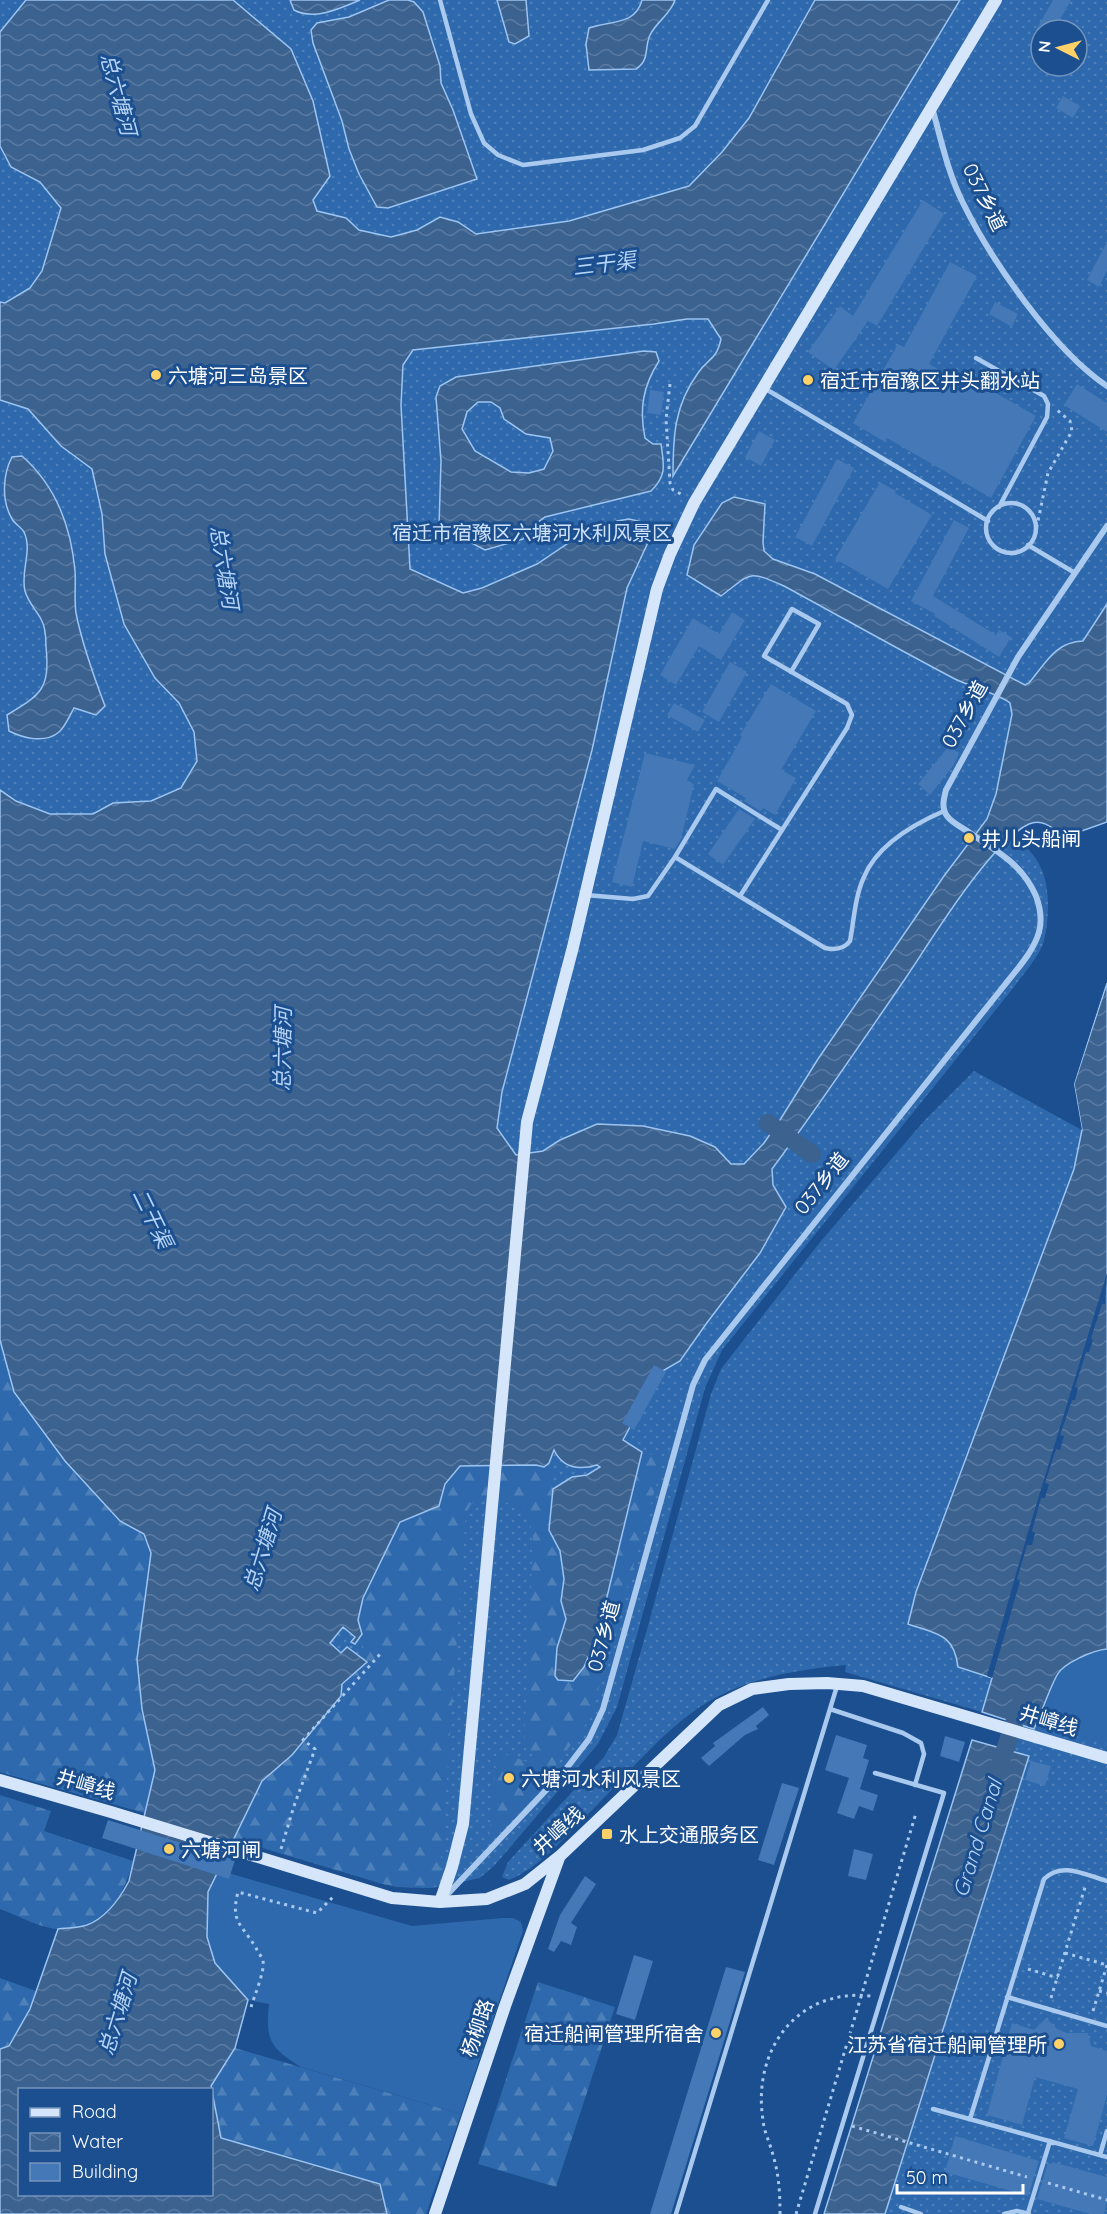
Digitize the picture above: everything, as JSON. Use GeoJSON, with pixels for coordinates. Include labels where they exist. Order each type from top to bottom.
{"type":"FeatureCollection","features":[{"type":"Feature","properties":{"kind":"street"},"geometry":{"type":"LineString","coordinates":[[441,1902],[463,1824],[527,1122],[586,895],[652,608],[670,554],[694,503],[996,0]]}},
{"type":"Feature","properties":{"kind":"street","name":"037乡道"},"geometry":{"type":"LineString","coordinates":[[932,107],[950,171],[963,202],[991,252],[1036,313],[1074,359],[1107,386]]}},
{"type":"Feature","properties":{"kind":"street","name":"037乡道"},"geometry":{"type":"LineString","coordinates":[[441,1902],[566,1769],[589,1739],[603,1709],[693,1385],[705,1360],[1003,987],[1039,932],[1041,915],[1038,901],[1029,881],[1006,857],[948,818],[943,801],[946,790],[1009,673],[1107,526]]}},
{"type":"Feature","properties":{"kind":"street","name":"井嶂线"},"geometry":{"type":"LineString","coordinates":[[0,1780],[392,1898],[441,1902],[487,1899],[525,1884],[560,1856],[719,1705],[752,1689],[789,1684],[863,1686],[1107,1758]]}},
{"type":"Feature","properties":{"kind":"street","name":"杨柳路"},"geometry":{"type":"LineString","coordinates":[[435,2214],[505,2006],[560,1856]]}},
{"type":"Feature","properties":{"kind":"lane"},"geometry":{"type":"LineString","coordinates":[[440,0],[471,114],[484,143],[498,155],[523,165],[643,150],[680,138],[695,126],[768,0]]}},
{"type":"Feature","properties":{"kind":"lane"},"geometry":{"type":"LineString","coordinates":[[976,358],[1044,396],[1048,404],[1047,417],[999,507],[988,520],[988,538],[1001,551],[1018,552],[1028,546],[1035,535],[1034,518],[1023,506],[1015,503],[999,507]]}},
{"type":"Feature","properties":{"kind":"lane"},"geometry":{"type":"LineString","coordinates":[[764,388],[988,520]]}},
{"type":"Feature","properties":{"kind":"lane"},"geometry":{"type":"LineString","coordinates":[[1028,546],[1075,573]]}},
{"type":"Feature","properties":{"kind":"lane"},"geometry":{"type":"LineString","coordinates":[[740,896],[847,728],[852,715],[848,704],[791,672],[764,656],[792,609],[819,624],[791,672]]}},
{"type":"Feature","properties":{"kind":"lane"},"geometry":{"type":"LineString","coordinates":[[586,895],[633,899],[648,896],[675,857],[716,789],[782,831]]}},
{"type":"Feature","properties":{"kind":"lane"},"geometry":{"type":"LineString","coordinates":[[675,857],[825,948],[832,949],[843,947],[850,941],[864,876],[879,854],[909,828],[945,811]]}},
{"type":"Feature","properties":{"kind":"lane"},"geometry":{"type":"LineString","coordinates":[[676,2214],[838,1684]]}},
{"type":"Feature","properties":{"kind":"lane"},"geometry":{"type":"LineString","coordinates":[[830,1709],[903,1733],[921,1743],[924,1754],[915,1785]]}},
{"type":"Feature","properties":{"kind":"lane"},"geometry":{"type":"LineString","coordinates":[[815,2214],[944,1794],[875,1773]]}},
{"type":"Feature","properties":{"kind":"lane"},"geometry":{"type":"LineString","coordinates":[[970,2119],[1044,1879],[1051,1872],[1060,1869],[1107,1881]]}},
{"type":"Feature","properties":{"kind":"lane"},"geometry":{"type":"LineString","coordinates":[[1007,1997],[1107,2026]]}},
{"type":"Feature","properties":{"kind":"lane"},"geometry":{"type":"LineString","coordinates":[[933,2109],[1107,2157]]}},
{"type":"Feature","properties":{"kind":"lane"},"geometry":{"type":"LineString","coordinates":[[1100,2155],[1107,2131]]}},
{"type":"Feature","properties":{"kind":"lane"},"geometry":{"type":"LineString","coordinates":[[1004,2214],[1017,2211],[1028,2213],[1050,2141]]}},
{"type":"Feature","properties":{"kind":"lane"},"geometry":{"type":"LineString","coordinates":[[901,2207],[921,2214]]}},
{"type":"Feature","properties":{"kind":"path"},"geometry":{"type":"LineString","coordinates":[[670,384],[666,419],[670,483],[673,490],[694,503]]}},
{"type":"Feature","properties":{"kind":"path"},"geometry":{"type":"LineString","coordinates":[[1035,535],[1048,473],[1072,431],[1070,421],[1048,404]]}},
{"type":"Feature","properties":{"kind":"path"},"geometry":{"type":"LineString","coordinates":[[277,1864],[294,1806],[315,1749],[303,1740],[382,1652]]}},
{"type":"Feature","properties":{"kind":"path"},"geometry":{"type":"LineString","coordinates":[[796,2214],[916,1813]]}},
{"type":"Feature","properties":{"kind":"path"},"geometry":{"type":"LineString","coordinates":[[1048,2009],[1089,1876]]}},
{"type":"Feature","properties":{"kind":"path"},"geometry":{"type":"LineString","coordinates":[[251,2007],[263,1960],[237,1923],[234,1907],[238,1892],[317,1913],[346,1884]]}},
{"type":"Feature","properties":{"kind":"path"},"geometry":{"type":"LineString","coordinates":[[1065,1953],[1107,1965],[1090,2021]]}},
{"type":"Feature","properties":{"kind":"path"},"geometry":{"type":"LineString","coordinates":[[1017,1965],[1058,1978]]}},
{"type":"Feature","properties":{"kind":"path"},"geometry":{"type":"LineString","coordinates":[[1099,1990],[1107,1993]]}},
{"type":"Feature","properties":{"kind":"path"},"geometry":{"type":"LineString","coordinates":[[780,2214],[780,2188],[777,2171],[763,2120],[764,2074],[771,2051],[781,2031],[796,2016],[818,2002],[862,1995],[882,1997]]}},
{"type":"Feature","properties":{"kind":"path"},"geometry":{"type":"LineString","coordinates":[[851,2125],[1107,2200]]}},
{"type":"Feature","properties":{"kind":"green space","name":"宿迁市宿豫区六塘河水利风景区"},"geometry":{"type":"Polygon","coordinates":[[[0,0],[1107,0],[1107,604],[1083,641],[987,819],[1022,843],[1038,862],[1043,873],[1048,903],[1047,924],[1040,950],[1014,987],[722,1350],[705,1388],[617,1707],[598,1744],[495,1865],[480,1878],[432,1888],[398,1887],[0,1772],[0,0]]]}},
{"type":"Feature","properties":{"kind":"green space"},"geometry":{"type":"Polygon","coordinates":[[[974,1071],[1082,1130],[1074,1169],[916,1592],[908,1623],[942,1636],[948,1641],[959,1667],[992,1678],[982,1712],[845,1672],[846,1665],[787,1673],[748,1684],[711,1700],[679,1722],[550,1852],[520,1875],[509,1880],[502,1877],[508,1862],[604,1757],[617,1735],[711,1394],[721,1369],[821,1241],[924,1121],[974,1071]]]}},
{"type":"Feature","properties":{"kind":"green space"},"geometry":{"type":"Polygon","coordinates":[[[0,1340],[14,1392],[65,1461],[120,1521],[144,1533],[151,1553],[137,1659],[155,1770],[145,1813],[0,1772],[0,1340]]]}},
{"type":"Feature","properties":{"kind":"green space"},"geometry":{"type":"Polygon","coordinates":[[[1107,1441],[1107,2214],[864,2214],[1107,1441]]]}},
{"type":"Feature","properties":{"kind":"green space"},"geometry":{"type":"Polygon","coordinates":[[[642,1452],[664,1458],[590,1718],[543,1784],[489,1838],[497,1751],[530,1763],[533,1756],[524,1746],[533,1538],[528,1515],[520,1504],[474,1499],[466,1513],[440,1875],[432,1888],[383,1884],[234,1839],[262,1781],[292,1755],[341,1696],[342,1684],[366,1662],[358,1620],[363,1598],[400,1522],[439,1506],[445,1484],[460,1466],[537,1465],[544,1467],[549,1463],[553,1489],[549,1530],[560,1551],[564,1579],[561,1601],[566,1619],[557,1648],[598,1634],[642,1452]]]}},
{"type":"Feature","properties":{"kind":"green space"},"geometry":{"type":"Polygon","coordinates":[[[1099,1649],[1107,1649],[1107,1744],[1037,1723],[1058,1673],[1099,1649]]]}},
{"type":"Feature","properties":{"kind":"green space"},"geometry":{"type":"Polygon","coordinates":[[[0,1795],[51,1811],[44,1831],[133,1861],[123,1888],[108,1910],[86,1925],[57,1929],[36,1924],[0,1909],[0,1795]]]}},
{"type":"Feature","properties":{"kind":"green space"},"geometry":{"type":"Polygon","coordinates":[[[218,1870],[412,1926],[503,1918],[513,1918],[521,1922],[523,1931],[461,2114],[301,2067],[277,2048],[269,2035],[269,2004],[248,2000],[215,1963],[207,1937],[208,1892],[218,1870]]]}},
{"type":"Feature","properties":{"kind":"green space"},"geometry":{"type":"Polygon","coordinates":[[[0,1978],[36,1991],[30,2009],[9,2046],[0,2049],[0,1978]]]}},
{"type":"Feature","properties":{"kind":"green space"},"geometry":{"type":"Polygon","coordinates":[[[538,1982],[615,2007],[556,2187],[478,2164],[538,1982]]]}},
{"type":"Feature","properties":{"kind":"green space"},"geometry":{"type":"Polygon","coordinates":[[[235,2048],[461,2114],[426,2214],[387,2214],[380,2184],[221,2138],[211,2086],[235,2048]]]}},
{"type":"Feature","properties":{"kind":"water"},"geometry":{"type":"Polygon","coordinates":[[[26,0],[233,0],[291,49],[313,101],[330,176],[313,200],[317,211],[346,218],[359,230],[391,237],[417,230],[440,217],[458,222],[476,234],[569,221],[689,186],[722,152],[749,118],[815,0],[960,0],[673,476],[675,435],[684,398],[690,385],[714,355],[721,339],[708,319],[687,319],[413,350],[403,365],[401,405],[410,569],[463,593],[482,588],[537,564],[573,540],[608,530],[617,521],[629,519],[656,525],[627,588],[592,750],[502,1092],[497,1128],[516,1155],[543,1151],[560,1140],[597,1124],[643,1126],[690,1136],[715,1147],[731,1164],[744,1164],[764,1143],[818,1059],[944,876],[987,819],[996,794],[1012,714],[1010,703],[955,679],[784,586],[763,577],[745,578],[721,596],[687,575],[694,545],[722,503],[734,497],[765,504],[764,551],[773,559],[815,574],[1025,685],[1058,649],[1073,642],[1083,641],[1107,604],[1107,822],[1065,837],[1044,823],[1029,824],[997,850],[945,918],[839,1075],[772,1169],[773,1185],[786,1207],[760,1253],[680,1361],[659,1373],[623,1440],[642,1452],[598,1634],[584,1667],[573,1681],[558,1680],[555,1676],[557,1648],[566,1619],[561,1601],[564,1579],[560,1551],[549,1530],[553,1489],[572,1477],[587,1475],[600,1467],[597,1465],[572,1466],[562,1461],[554,1450],[549,1463],[544,1467],[536,1465],[460,1466],[445,1484],[439,1506],[400,1522],[363,1598],[358,1620],[362,1634],[355,1644],[351,1642],[355,1637],[343,1627],[330,1643],[341,1653],[347,1647],[367,1662],[342,1684],[341,1696],[292,1755],[262,1781],[208,1892],[207,1937],[215,1963],[248,2000],[235,2048],[212,2088],[18,2088],[18,2196],[213,2196],[213,2096],[221,2138],[380,2184],[387,2214],[0,2214],[0,2049],[9,2046],[30,2009],[58,1929],[84,1926],[100,1918],[117,1901],[129,1881],[155,1770],[142,1709],[137,1659],[151,1553],[144,1534],[120,1521],[65,1461],[14,1392],[0,1340],[0,790],[16,801],[50,814],[93,814],[113,803],[151,801],[181,788],[197,761],[194,732],[179,703],[155,678],[124,624],[105,554],[102,514],[92,469],[61,446],[28,409],[0,400],[0,302],[5,303],[30,288],[42,271],[61,208],[40,182],[11,167],[0,146],[0,32],[26,0]]]}},
{"type":"Feature","properties":{"kind":"water"},"geometry":{"type":"Polygon","coordinates":[[[290,0],[360,0],[327,12],[310,14],[294,10],[290,0]]]}},
{"type":"Feature","properties":{"kind":"water"},"geometry":{"type":"Polygon","coordinates":[[[389,0],[414,2],[423,12],[440,66],[441,83],[477,179],[388,208],[377,207],[359,174],[313,43],[311,30],[317,23],[349,17],[389,0]]]}},
{"type":"Feature","properties":{"kind":"water"},"geometry":{"type":"Polygon","coordinates":[[[497,0],[526,0],[529,36],[515,44],[509,42],[497,0]]]}},
{"type":"Feature","properties":{"kind":"water"},"geometry":{"type":"Polygon","coordinates":[[[642,0],[675,0],[650,35],[643,62],[636,69],[589,70],[586,44],[589,28],[628,18],[639,8],[642,0]]]}},
{"type":"Feature","properties":{"kind":"water"},"geometry":{"type":"Polygon","coordinates":[[[644,351],[656,352],[659,361],[646,389],[642,417],[645,438],[653,444],[661,444],[663,470],[660,480],[651,491],[545,517],[530,528],[523,539],[485,550],[439,526],[441,461],[436,397],[440,386],[456,377],[644,351]],[[478,402],[467,412],[462,429],[475,451],[511,472],[529,473],[544,469],[553,451],[550,438],[526,434],[504,419],[500,408],[491,402],[478,402]]]}},
{"type":"Feature","properties":{"kind":"water"},"geometry":{"type":"Polygon","coordinates":[[[22,456],[44,480],[53,494],[70,538],[75,576],[75,608],[89,660],[105,706],[96,715],[74,708],[59,732],[41,739],[27,738],[9,731],[7,715],[36,695],[45,681],[47,672],[46,639],[43,625],[25,591],[26,539],[23,530],[8,512],[5,496],[5,479],[9,464],[12,457],[22,456]]]}},
{"type":"Feature","properties":{"kind":"water"},"geometry":{"type":"Polygon","coordinates":[[[1107,983],[1107,1649],[1079,1658],[1060,1670],[1034,1729],[982,1712],[992,1678],[958,1667],[956,1656],[948,1641],[935,1633],[908,1624],[916,1592],[1074,1169],[1082,1130],[1074,1084],[1107,983]]]}},
{"type":"Feature","properties":{"kind":"water"},"geometry":{"type":"Polygon","coordinates":[[[972,1740],[1029,1756],[885,2214],[824,2214],[972,1740]]]}},
{"type":"Feature","properties":{"kind":"pier"},"geometry":{"type":"Polygon","coordinates":[[[1107,980],[1074,1084],[1082,1130],[1079,1128],[1071,1084],[1104,982],[1107,980]]]}},
{"type":"Feature","properties":{"kind":"pier"},"geometry":{"type":"Polygon","coordinates":[[[1107,1273],[1105,1304],[1102,1304],[1091,1338],[1093,1340],[1089,1352],[1086,1352],[1075,1387],[1078,1388],[1075,1400],[1072,1400],[1060,1435],[1064,1436],[1060,1450],[1056,1449],[1045,1483],[1049,1484],[1045,1498],[1041,1498],[1032,1531],[1035,1533],[1032,1545],[1027,1545],[1017,1579],[1020,1581],[992,1678],[987,1676],[1028,1532],[1107,1273]]]}},
{"type":"Feature","properties":{"kind":"building"},"geometry":{"type":"Polygon","coordinates":[[[1053,0],[1071,0],[1061,18],[1043,18],[1053,0]]]}},
{"type":"Feature","properties":{"kind":"building"},"geometry":{"type":"Polygon","coordinates":[[[1063,96],[1080,106],[1073,118],[1056,108],[1063,96]]]}},
{"type":"Feature","properties":{"kind":"building"},"geometry":{"type":"Polygon","coordinates":[[[923,200],[944,214],[877,326],[868,321],[834,370],[808,352],[840,306],[853,316],[923,200]]]}},
{"type":"Feature","properties":{"kind":"building"},"geometry":{"type":"Polygon","coordinates":[[[1107,242],[1107,271],[1099,287],[1087,280],[1107,242]]]}},
{"type":"Feature","properties":{"kind":"building"},"geometry":{"type":"Polygon","coordinates":[[[950,262],[977,276],[929,364],[974,389],[977,382],[1036,416],[991,498],[887,438],[885,442],[853,423],[898,344],[904,347],[950,262]]]}},
{"type":"Feature","properties":{"kind":"building"},"geometry":{"type":"Polygon","coordinates":[[[995,302],[1018,314],[1012,327],[989,314],[995,302]]]}},
{"type":"Feature","properties":{"kind":"building"},"geometry":{"type":"Polygon","coordinates":[[[1077,384],[1107,403],[1107,432],[1064,405],[1077,384]]]}},
{"type":"Feature","properties":{"kind":"building"},"geometry":{"type":"Polygon","coordinates":[[[650,390],[664,392],[661,415],[647,413],[650,390]]]}},
{"type":"Feature","properties":{"kind":"building"},"geometry":{"type":"Polygon","coordinates":[[[759,431],[775,440],[761,466],[745,457],[759,431]]]}},
{"type":"Feature","properties":{"kind":"building"},"geometry":{"type":"Polygon","coordinates":[[[837,459],[854,468],[812,546],[795,537],[837,459]]]}},
{"type":"Feature","properties":{"kind":"building"},"geometry":{"type":"Polygon","coordinates":[[[880,482],[932,515],[888,589],[835,559],[880,482]]]}},
{"type":"Feature","properties":{"kind":"building"},"geometry":{"type":"Polygon","coordinates":[[[954,520],[969,528],[933,596],[996,635],[999,630],[1011,637],[999,657],[934,616],[935,614],[911,601],[954,520]]]}},
{"type":"Feature","properties":{"kind":"building"},"geometry":{"type":"Polygon","coordinates":[[[732,612],[745,620],[721,660],[699,646],[676,685],[660,675],[693,618],[719,634],[732,612]]]}},
{"type":"Feature","properties":{"kind":"building"},"geometry":{"type":"Polygon","coordinates":[[[730,662],[747,672],[719,722],[702,712],[730,662]]]}},
{"type":"Feature","properties":{"kind":"building"},"geometry":{"type":"Polygon","coordinates":[[[771,684],[816,711],[781,770],[796,778],[775,815],[763,808],[760,811],[744,801],[746,798],[717,781],[742,737],[740,735],[771,684]]]}},
{"type":"Feature","properties":{"kind":"building"},"geometry":{"type":"Polygon","coordinates":[[[674,703],[705,720],[698,732],[667,715],[674,703]]]}},
{"type":"Feature","properties":{"kind":"building"},"geometry":{"type":"Polygon","coordinates":[[[949,746],[959,754],[953,766],[930,795],[918,784],[949,746]]]}},
{"type":"Feature","properties":{"kind":"building"},"geometry":{"type":"Polygon","coordinates":[[[645,753],[695,765],[687,780],[694,784],[681,839],[675,849],[643,841],[632,887],[612,882],[645,753]]]}},
{"type":"Feature","properties":{"kind":"building"},"geometry":{"type":"Polygon","coordinates":[[[739,809],[755,819],[723,865],[708,854],[739,809]]]}},
{"type":"Feature","properties":{"kind":"building"},"geometry":{"type":"Polygon","coordinates":[[[654,1365],[666,1372],[634,1430],[622,1423],[654,1365]]]}},
{"type":"Feature","properties":{"kind":"building"},"geometry":{"type":"Polygon","coordinates":[[[763,1707],[769,1715],[756,1726],[758,1729],[745,1735],[709,1766],[701,1758],[715,1746],[713,1743],[763,1707]]]}},
{"type":"Feature","properties":{"kind":"building"},"geometry":{"type":"Polygon","coordinates":[[[836,1735],[867,1745],[863,1758],[869,1760],[860,1789],[878,1795],[873,1811],[859,1806],[854,1819],[837,1813],[849,1778],[825,1770],[836,1735]]]}},
{"type":"Feature","properties":{"kind":"building"},"geometry":{"type":"Polygon","coordinates":[[[945,1736],[965,1742],[959,1762],[940,1756],[945,1736]]]}},
{"type":"Feature","properties":{"kind":"building"},"geometry":{"type":"Polygon","coordinates":[[[1031,1761],[1051,1766],[1045,1786],[1025,1780],[1031,1761]]]}},
{"type":"Feature","properties":{"kind":"building"},"geometry":{"type":"Polygon","coordinates":[[[782,1783],[799,1788],[774,1865],[758,1860],[782,1783]]]}},
{"type":"Feature","properties":{"kind":"building","name":"六塘河闸"},"geometry":{"type":"Polygon","coordinates":[[[108,1820],[235,1860],[229,1879],[102,1838],[108,1820]]]}},
{"type":"Feature","properties":{"kind":"building"},"geometry":{"type":"Polygon","coordinates":[[[854,1849],[873,1854],[866,1880],[848,1876],[854,1849]]]}},
{"type":"Feature","properties":{"kind":"building"},"geometry":{"type":"Polygon","coordinates":[[[585,1876],[596,1884],[571,1923],[577,1927],[571,1945],[561,1941],[554,1952],[548,1949],[560,1915],[585,1876]]]}},
{"type":"Feature","properties":{"kind":"building"},"geometry":{"type":"Polygon","coordinates":[[[634,1955],[653,1961],[635,2020],[616,2014],[634,1955]]]}},
{"type":"Feature","properties":{"kind":"building"},"geometry":{"type":"Polygon","coordinates":[[[726,1967],[745,1972],[671,2214],[650,2214],[726,1967]]]}},
{"type":"Feature","properties":{"kind":"building"},"geometry":{"type":"Polygon","coordinates":[[[1046,2018],[1057,2029],[1067,2033],[1088,2033],[1091,2046],[1107,2051],[1107,2095],[1093,2146],[1064,2138],[1078,2089],[1035,2077],[1022,2125],[987,2115],[1012,2023],[1034,2030],[1046,2018]]]}},
{"type":"Feature","properties":{"kind":"building"},"geometry":{"type":"Polygon","coordinates":[[[955,2136],[1039,2161],[1028,2196],[945,2172],[955,2136]]]}},
{"type":"Feature","properties":{"kind":"building"},"geometry":{"type":"Polygon","coordinates":[[[1052,2162],[1107,2177],[1107,2202],[1104,2214],[1090,2214],[1037,2199],[1048,2163],[1052,2162]]]}},
{"type":"Feature","properties":{"kind":"waterway"},"geometry":{"type":"LineString","coordinates":[[768,1123],[812,1154]]}},
{"type":"Feature","properties":{"kind":"waterway","name":"Grand Canal"},"geometry":{"type":"LineString","coordinates":[[997,1773],[1022,1700]]}},
{"type":"Feature","properties":{"kind":"place","name":"六塘河三岛景区"},"geometry":{"type":"Point","coordinates":[156,375]}},
{"type":"Feature","properties":{"kind":"place","name":"宿迁市宿豫区井头翻水站"},"geometry":{"type":"Point","coordinates":[808,380]}},
{"type":"Feature","properties":{"kind":"place","name":"井儿头船闸"},"geometry":{"type":"Point","coordinates":[969,838]}},
{"type":"Feature","properties":{"kind":"place","name":"六塘河水利风景区"},"geometry":{"type":"Point","coordinates":[509,1778]}},
{"type":"Feature","properties":{"kind":"place","name":"水上交通服务区"},"geometry":{"type":"Point","coordinates":[607,1834]}},
{"type":"Feature","properties":{"kind":"place","name":"六塘河闸"},"geometry":{"type":"Point","coordinates":[169,1849]}},
{"type":"Feature","properties":{"kind":"place","name":"宿迁船闸管理所宿舍"},"geometry":{"type":"Point","coordinates":[716,2033]}},
{"type":"Feature","properties":{"kind":"place","name":"江苏省宿迁船闸管理所"},"geometry":{"type":"Point","coordinates":[1059,2044]}},
{"type":"Feature","properties":{"kind":"water label","name":"总六塘河"},"geometry":{"type":"Point","coordinates":[119,94]}},
{"type":"Feature","properties":{"kind":"water label","name":"三干渠"},"geometry":{"type":"Point","coordinates":[604,263]}},
{"type":"Feature","properties":{"kind":"water label","name":"总六塘河"},"geometry":{"type":"Point","coordinates":[225,567]}},
{"type":"Feature","properties":{"kind":"water label","name":"总六塘河"},"geometry":{"type":"Point","coordinates":[282,1049]}},
{"type":"Feature","properties":{"kind":"water label","name":"二干渠"},"geometry":{"type":"Point","coordinates":[153,1218]}},
{"type":"Feature","properties":{"kind":"water label","name":"总六塘河"},"geometry":{"type":"Point","coordinates":[262,1550]}},
{"type":"Feature","properties":{"kind":"water label","name":"总六塘河"},"geometry":{"type":"Point","coordinates":[117,2014]}}]}
